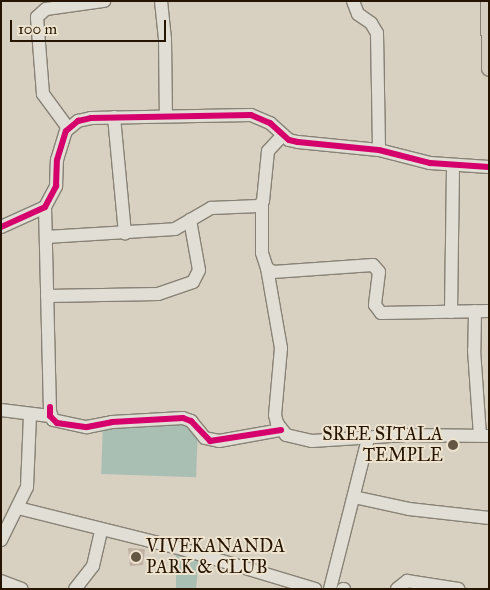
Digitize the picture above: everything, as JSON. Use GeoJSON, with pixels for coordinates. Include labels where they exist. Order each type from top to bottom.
{"type":"FeatureCollection","features":[{"type":"Feature","properties":{"kind":"main road"},"geometry":{"type":"LineString","coordinates":[[488,1],[489,68]]}},
{"type":"Feature","properties":{"kind":"street"},"geometry":{"type":"LineString","coordinates":[[68,128],[50,107],[42,84],[36,23],[40,12],[51,5],[104,1]]}},
{"type":"Feature","properties":{"kind":"street"},"geometry":{"type":"LineString","coordinates":[[161,1],[166,39],[166,116]]}},
{"type":"Feature","properties":{"kind":"street"},"geometry":{"type":"LineString","coordinates":[[353,1],[358,14],[371,23],[377,33],[378,150]]}},
{"type":"Feature","properties":{"kind":"street"},"geometry":{"type":"LineString","coordinates":[[281,430],[220,441],[204,438],[191,421],[183,418],[112,422],[87,427],[57,423],[50,416],[45,208],[56,186],[57,160],[68,128],[91,118],[251,115],[270,123],[283,135],[298,142],[378,150],[430,163],[489,167]]}},
{"type":"Feature","properties":{"kind":"street"},"geometry":{"type":"LineString","coordinates":[[114,118],[125,233]]}},
{"type":"Feature","properties":{"kind":"street"},"geometry":{"type":"LineString","coordinates":[[283,135],[268,151],[262,203],[262,253],[267,268],[281,348],[275,415],[281,430],[294,438],[312,441],[368,440],[406,435],[484,435],[474,350],[475,311]]}},
{"type":"Feature","properties":{"kind":"street"},"geometry":{"type":"LineString","coordinates":[[451,312],[453,165]]}},
{"type":"Feature","properties":{"kind":"street"},"geometry":{"type":"LineString","coordinates":[[46,237],[175,229],[212,208],[253,207],[262,203]]}},
{"type":"Feature","properties":{"kind":"street"},"geometry":{"type":"LineString","coordinates":[[2,223],[45,208]]}},
{"type":"Feature","properties":{"kind":"street"},"geometry":{"type":"LineString","coordinates":[[47,296],[158,294],[193,282],[199,270],[190,220]]}},
{"type":"Feature","properties":{"kind":"street"},"geometry":{"type":"LineString","coordinates":[[267,268],[282,274],[373,265],[379,272],[375,305],[381,313],[489,311]]}},
{"type":"Feature","properties":{"kind":"street"},"geometry":{"type":"LineString","coordinates":[[1,410],[30,416],[50,416]]}},
{"type":"Feature","properties":{"kind":"street"},"geometry":{"type":"LineString","coordinates":[[1,540],[18,508],[29,477],[30,416]]}},
{"type":"Feature","properties":{"kind":"street"},"geometry":{"type":"LineString","coordinates":[[330,589],[368,440]]}},
{"type":"Feature","properties":{"kind":"street"},"geometry":{"type":"LineString","coordinates":[[354,497],[409,509],[489,518]]}},
{"type":"Feature","properties":{"kind":"street"},"geometry":{"type":"LineString","coordinates":[[18,508],[182,549],[316,589]]}},
{"type":"Feature","properties":{"kind":"street"},"geometry":{"type":"LineString","coordinates":[[75,589],[93,566],[101,530]]}},
{"type":"Feature","properties":{"kind":"street"},"geometry":{"type":"LineString","coordinates":[[1,581],[22,589]]}},
{"type":"Feature","properties":{"kind":"street"},"geometry":{"type":"LineString","coordinates":[[397,589],[407,581],[458,589]]}},
{"type":"Feature","properties":{"kind":"shaded area"},"geometry":{"type":"Polygon","coordinates":[[[103,422],[198,425],[196,477],[101,474],[103,422]]]}},
{"type":"Feature","properties":{"kind":"shaded area"},"geometry":{"type":"Polygon","coordinates":[[[176,551],[199,558],[196,589],[176,589],[176,551]]]}},
{"type":"Feature","properties":{"kind":"building","name":"VIVEKANANDA PARK & CLUB"},"geometry":{"type":"Polygon","coordinates":[[[128,548],[145,549],[143,565],[130,566],[128,548]]]}},
{"type":"Feature","properties":{"kind":"cycle path"},"geometry":{"type":"LineString","coordinates":[[1,227],[45,207],[56,186],[57,160],[66,131],[78,121],[91,118],[251,115],[270,123],[289,140],[298,142],[379,150],[430,163],[489,167]]}},
{"type":"Feature","properties":{"kind":"cycle path"},"geometry":{"type":"LineString","coordinates":[[50,407],[50,416],[57,423],[87,427],[112,422],[183,418],[191,421],[210,441],[281,430]]}},
{"type":"Feature","properties":{"kind":"place","name":"SREE SITALA TEMPLE"},"geometry":{"type":"Point","coordinates":[453,445]}},
{"type":"Feature","properties":{"kind":"place","name":"VIVEKANANDA PARK & CLUB"},"geometry":{"type":"Point","coordinates":[136,557]}}]}
